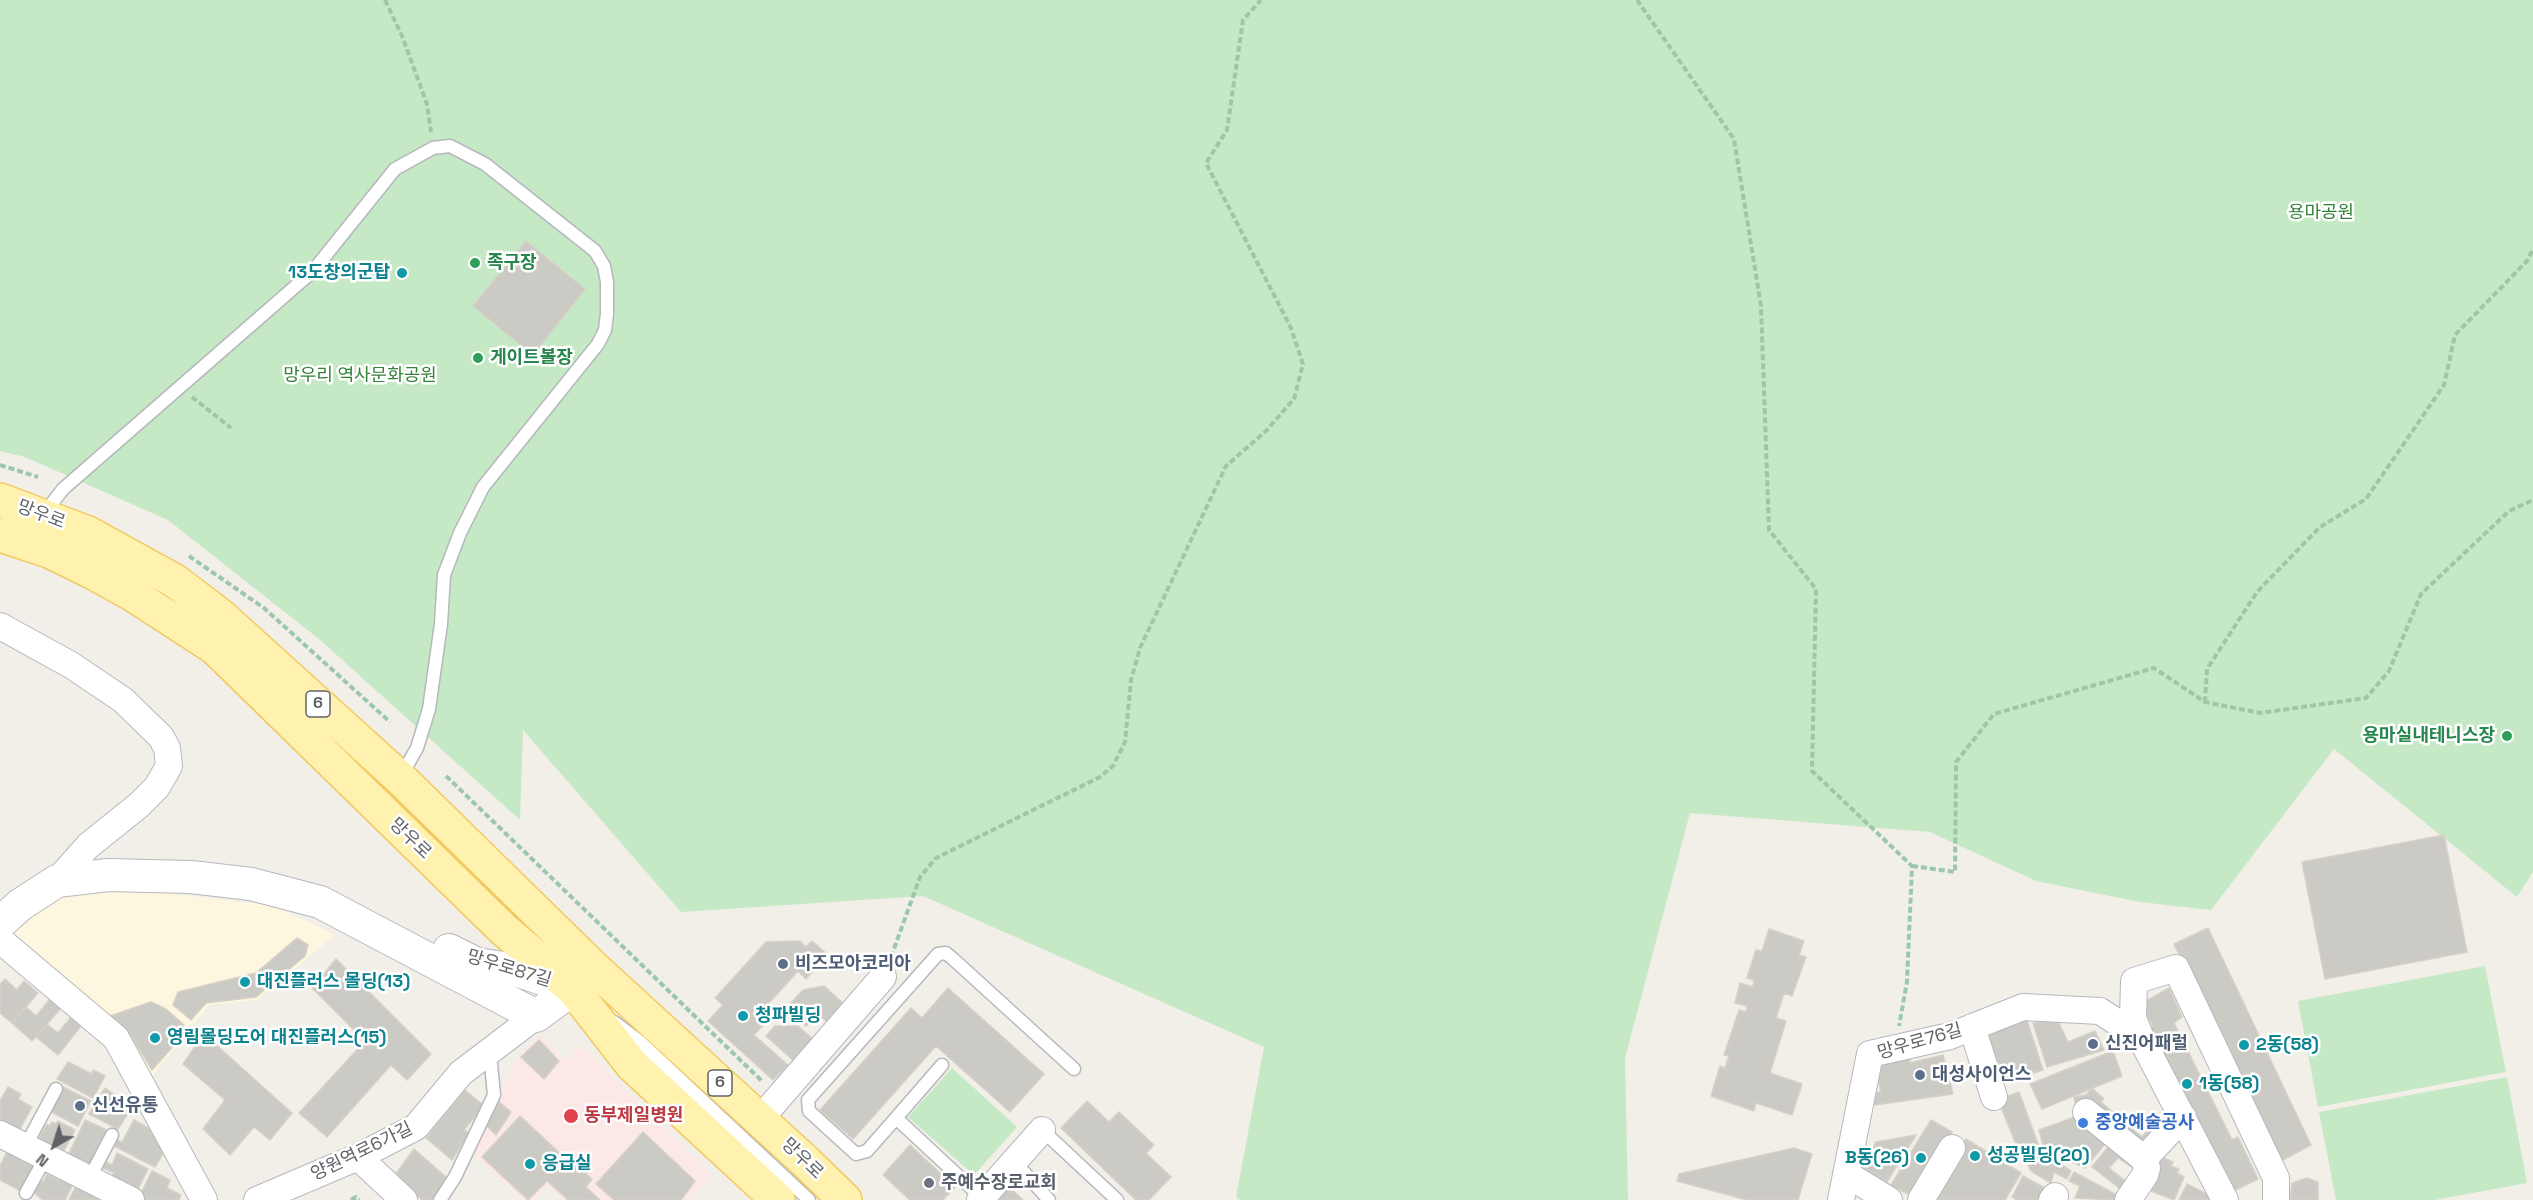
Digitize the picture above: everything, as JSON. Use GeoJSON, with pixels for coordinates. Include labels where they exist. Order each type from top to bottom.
{"type":"FeatureCollection","features":[{"type":"Feature","properties":{"kind":"main road","name":"망우로"},"geometry":{"type":"LineString","coordinates":[[0,500],[88,533],[175,581],[221,616],[400,778],[583,979],[632,1065],[778,1200]]}},
{"type":"Feature","properties":{"kind":"main road","name":"망우로"},"geometry":{"type":"LineString","coordinates":[[0,535],[49,551],[92,572],[132,594],[215,648],[502,929],[583,979],[759,1119],[832,1198]]}},
{"type":"Feature","properties":{"kind":"street"},"geometry":{"type":"LineString","coordinates":[[0,626],[71,665],[123,700],[161,737],[167,747],[169,766],[157,787],[139,805],[88,846],[57,880]]}},
{"type":"Feature","properties":{"kind":"street","name":"망우로87길"},"geometry":{"type":"LineString","coordinates":[[0,923],[20,905],[57,880],[84,864],[102,858],[133,855],[242,865],[277,871],[330,890],[477,964],[583,979]]}},
{"type":"Feature","properties":{"kind":"street","name":"망우로87길"},"geometry":{"type":"LineString","coordinates":[[57,880],[108,875],[191,877],[251,884],[320,902],[536,1016],[583,979]]}},
{"type":"Feature","properties":{"kind":"street"},"geometry":{"type":"LineString","coordinates":[[0,940],[116,1038],[204,1200]]}},
{"type":"Feature","properties":{"kind":"street"},"geometry":{"type":"LineString","coordinates":[[2224,1200],[2133,1018],[2134,981],[2176,968],[2276,1178],[2276,1200]]}},
{"type":"Feature","properties":{"kind":"street"},"geometry":{"type":"LineString","coordinates":[[759,1119],[884,977]]}},
{"type":"Feature","properties":{"kind":"street","name":"망우로76길"},"geometry":{"type":"LineString","coordinates":[[1841,1200],[1848,1175],[1870,1054],[1950,1036],[2023,1007],[2100,1011],[2141,1038]]}},
{"type":"Feature","properties":{"kind":"street","name":"양원역로6가길"},"geometry":{"type":"LineString","coordinates":[[257,1200],[358,1157],[416,1127],[461,1073],[536,1016]]}},
{"type":"Feature","properties":{"kind":"street","name":"망우로76길"},"geometry":{"type":"LineString","coordinates":[[1972,1027],[1994,1097]]}},
{"type":"Feature","properties":{"kind":"street"},"geometry":{"type":"LineString","coordinates":[[2086,1112],[2145,1159],[2147,1168],[2145,1175],[2128,1200]]}},
{"type":"Feature","properties":{"kind":"street"},"geometry":{"type":"LineString","coordinates":[[2145,1159],[2183,1117]]}},
{"type":"Feature","properties":{"kind":"street"},"geometry":{"type":"LineString","coordinates":[[981,1199],[1042,1130]]}},
{"type":"Feature","properties":{"kind":"street"},"geometry":{"type":"LineString","coordinates":[[0,1134],[131,1200]]}},
{"type":"Feature","properties":{"kind":"street"},"geometry":{"type":"LineString","coordinates":[[1921,1200],[1952,1148]]}},
{"type":"Feature","properties":{"kind":"street"},"geometry":{"type":"LineString","coordinates":[[358,1157],[404,1200]]}},
{"type":"Feature","properties":{"kind":"street"},"geometry":{"type":"LineString","coordinates":[[1848,1175],[1889,1200]]}},
{"type":"Feature","properties":{"kind":"lane"},"geometry":{"type":"LineString","coordinates":[[42,515],[63,489],[313,271],[395,169],[433,148],[450,146],[485,164],[595,251],[606,274],[605,330],[598,344],[483,487],[460,533],[444,575],[441,624],[429,709],[417,748],[400,778]]}},
{"type":"Feature","properties":{"kind":"lane"},"geometry":{"type":"LineString","coordinates":[[942,1065],[867,1151],[856,1154],[809,1111],[807,1105],[808,1100],[938,954],[946,953],[952,958],[1074,1069]]}},
{"type":"Feature","properties":{"kind":"lane"},"geometry":{"type":"LineString","coordinates":[[583,979],[639,1041],[832,1198]]}},
{"type":"Feature","properties":{"kind":"lane"},"geometry":{"type":"LineString","coordinates":[[441,1200],[455,1177],[494,1095],[491,1064],[487,1053]]}},
{"type":"Feature","properties":{"kind":"lane"},"geometry":{"type":"LineString","coordinates":[[26,1193],[56,1089]]}},
{"type":"Feature","properties":{"kind":"lane"},"geometry":{"type":"LineString","coordinates":[[896,1118],[981,1199]]}},
{"type":"Feature","properties":{"kind":"lane"},"geometry":{"type":"LineString","coordinates":[[1042,1130],[1117,1200]]}},
{"type":"Feature","properties":{"kind":"lane"},"geometry":{"type":"LineString","coordinates":[[89,1179],[112,1135]]}},
{"type":"Feature","properties":{"kind":"lane"},"geometry":{"type":"LineString","coordinates":[[1014,1161],[1049,1200]]}},
{"type":"Feature","properties":{"kind":"path"},"geometry":{"type":"LineString","coordinates":[[385,0],[402,36],[427,104],[433,148]]}},
{"type":"Feature","properties":{"kind":"path"},"geometry":{"type":"LineString","coordinates":[[884,977],[920,877],[936,858],[1100,777],[1113,766],[1125,742],[1131,680],[1140,648],[1226,466],[1266,431],[1294,399],[1303,364],[1291,328],[1206,163],[1227,130],[1243,20],[1261,0]]}},
{"type":"Feature","properties":{"kind":"path"},"geometry":{"type":"LineString","coordinates":[[1636,0],[1734,139],[1761,306],[1768,466],[1768,530],[1816,589],[1812,771],[1912,866],[1955,872],[1956,762],[1994,714],[2154,668],[2205,702],[2260,713],[2366,698],[2390,671],[2421,594],[2509,511],[2533,500]]}},
{"type":"Feature","properties":{"kind":"path"},"geometry":{"type":"LineString","coordinates":[[2205,702],[2207,669],[2257,592],[2320,527],[2366,499],[2444,385],[2455,336],[2527,261],[2533,249]]}},
{"type":"Feature","properties":{"kind":"path"},"geometry":{"type":"LineString","coordinates":[[180,387],[231,428]]}},
{"type":"Feature","properties":{"kind":"path"},"geometry":{"type":"LineString","coordinates":[[0,465],[38,477]]}},
{"type":"Feature","properties":{"kind":"path"},"geometry":{"type":"LineString","coordinates":[[446,776],[765,1085]]}},
{"type":"Feature","properties":{"kind":"path"},"geometry":{"type":"LineString","coordinates":[[1894,1047],[1907,982],[1912,866]]}},
{"type":"Feature","properties":{"kind":"path"},"geometry":{"type":"LineString","coordinates":[[351,1200],[356,1197],[358,1200]]}},
{"type":"Feature","properties":{"kind":"shaded area"},"geometry":{"type":"Polygon","coordinates":[[[88,887],[133,889],[275,906],[335,935],[257,1000],[209,1005],[152,1076],[126,1036],[96,1004],[12,934],[30,914],[54,900],[88,887]]]}},
{"type":"Feature","properties":{"kind":"shaded area","name":"동부제일병원"},"geometry":{"type":"Polygon","coordinates":[[[540,1034],[565,1061],[581,1045],[713,1176],[690,1200],[563,1200],[547,1186],[534,1200],[523,1200],[472,1153],[519,1056],[540,1034]]]}},
{"type":"Feature","properties":{"kind":"green space"},"geometry":{"type":"Polygon","coordinates":[[[0,0],[2533,0],[2533,872],[2517,897],[2334,749],[2211,910],[2140,902],[2036,881],[1930,832],[1690,813],[1625,1058],[1628,1200],[1240,1200],[1236,1197],[1264,1047],[923,896],[681,912],[523,730],[520,820],[319,639],[168,520],[25,457],[0,451],[0,0]]]}},
{"type":"Feature","properties":{"kind":"green space"},"geometry":{"type":"Polygon","coordinates":[[[2485,966],[2506,1072],[2318,1107],[2298,1001],[2485,966]]]}},
{"type":"Feature","properties":{"kind":"green space"},"geometry":{"type":"Polygon","coordinates":[[[952,1068],[1017,1127],[974,1175],[908,1117],[952,1068]]]}},
{"type":"Feature","properties":{"kind":"green space"},"geometry":{"type":"Polygon","coordinates":[[[2507,1077],[2527,1183],[2435,1200],[2336,1200],[2319,1112],[2507,1077]]]}},
{"type":"Feature","properties":{"kind":"building"},"geometry":{"type":"Polygon","coordinates":[[[526,241],[585,289],[533,355],[473,306],[526,241]]]}},
{"type":"Feature","properties":{"kind":"building"},"geometry":{"type":"Polygon","coordinates":[[[2444,835],[2467,952],[2325,979],[2302,862],[2444,835]]]}},
{"type":"Feature","properties":{"kind":"building","name":"2동(58)"},"geometry":{"type":"Polygon","coordinates":[[[2208,928],[2311,1145],[2281,1161],[2174,944],[2208,928]]]}},
{"type":"Feature","properties":{"kind":"building"},"geometry":{"type":"Polygon","coordinates":[[[1769,929],[1804,941],[1799,955],[1806,957],[1792,996],[1784,993],[1776,1018],[1786,1021],[1770,1073],[1802,1084],[1792,1115],[1756,1103],[1754,1111],[1711,1096],[1720,1066],[1725,1068],[1729,1056],[1724,1055],[1739,1010],[1746,1012],[1747,1006],[1735,1003],[1740,983],[1753,987],[1754,980],[1747,978],[1756,950],[1762,951],[1769,929]]]}},
{"type":"Feature","properties":{"kind":"building","name":"대진플러스 몰딩(13)"},"geometry":{"type":"Polygon","coordinates":[[[297,938],[308,945],[305,956],[256,997],[206,1003],[191,1020],[173,1005],[178,992],[256,973],[297,938]]]}},
{"type":"Feature","properties":{"kind":"building","name":"청파빌딩"},"geometry":{"type":"Polygon","coordinates":[[[800,941],[806,947],[812,941],[828,955],[806,979],[798,971],[769,1003],[777,1010],[754,1035],[788,1065],[773,1080],[708,1021],[723,1005],[715,998],[766,942],[800,941]]]}},
{"type":"Feature","properties":{"kind":"building"},"geometry":{"type":"Polygon","coordinates":[[[336,959],[431,1054],[407,1080],[391,1065],[327,1137],[299,1113],[365,1041],[312,988],[336,959]]]}},
{"type":"Feature","properties":{"kind":"building"},"geometry":{"type":"Polygon","coordinates":[[[5,979],[17,990],[24,981],[38,993],[12,1023],[0,1013],[0,984],[5,979]]]}},
{"type":"Feature","properties":{"kind":"building"},"geometry":{"type":"Polygon","coordinates":[[[824,986],[846,1006],[830,1024],[817,1014],[806,1026],[786,1008],[803,990],[824,986]]]}},
{"type":"Feature","properties":{"kind":"building"},"geometry":{"type":"Polygon","coordinates":[[[948,988],[1044,1074],[1010,1112],[936,1046],[853,1139],[820,1110],[911,1008],[922,1018],[948,988]]]}},
{"type":"Feature","properties":{"kind":"building","name":"1동(58)"},"geometry":{"type":"Polygon","coordinates":[[[2169,988],[2182,1017],[2174,1023],[2232,1140],[2238,1137],[2258,1179],[2231,1192],[2142,1032],[2153,1026],[2141,1004],[2169,988]]]}},
{"type":"Feature","properties":{"kind":"building"},"geometry":{"type":"Polygon","coordinates":[[[50,999],[61,1008],[32,1041],[12,1023],[26,1007],[36,1016],[50,999]]]}},
{"type":"Feature","properties":{"kind":"building","name":"영림몰딩도어 대진플러스(15)"},"geometry":{"type":"Polygon","coordinates":[[[151,1002],[166,1009],[184,1025],[176,1043],[152,1070],[130,1034],[107,1017],[151,1002]]]}},
{"type":"Feature","properties":{"kind":"building"},"geometry":{"type":"Polygon","coordinates":[[[2025,1014],[2043,1070],[2002,1083],[1983,1028],[2025,1014]]]}},
{"type":"Feature","properties":{"kind":"building"},"geometry":{"type":"Polygon","coordinates":[[[71,1017],[81,1026],[58,1055],[36,1037],[47,1024],[58,1033],[71,1017]]]}},
{"type":"Feature","properties":{"kind":"building"},"geometry":{"type":"Polygon","coordinates":[[[2057,1019],[2068,1042],[2095,1031],[2104,1050],[2047,1067],[2033,1023],[2057,1019]]]}},
{"type":"Feature","properties":{"kind":"building"},"geometry":{"type":"Polygon","coordinates":[[[775,1026],[798,1026],[814,1040],[795,1062],[766,1036],[775,1026]]]}},
{"type":"Feature","properties":{"kind":"building"},"geometry":{"type":"Polygon","coordinates":[[[204,1034],[292,1113],[270,1140],[254,1127],[230,1155],[203,1129],[225,1100],[183,1064],[204,1034]]]}},
{"type":"Feature","properties":{"kind":"building"},"geometry":{"type":"Polygon","coordinates":[[[539,1040],[559,1061],[544,1079],[521,1057],[539,1040]]]}},
{"type":"Feature","properties":{"kind":"building"},"geometry":{"type":"Polygon","coordinates":[[[2113,1051],[2122,1076],[2042,1109],[2030,1084],[2113,1051]]]}},
{"type":"Feature","properties":{"kind":"building"},"geometry":{"type":"Polygon","coordinates":[[[1910,1052],[1910,1063],[1943,1055],[1953,1094],[1875,1105],[1874,1094],[1881,1091],[1875,1068],[1882,1066],[1880,1058],[1910,1052]]]}},
{"type":"Feature","properties":{"kind":"building"},"geometry":{"type":"Polygon","coordinates":[[[68,1062],[92,1074],[93,1070],[105,1076],[93,1098],[57,1079],[68,1062]]]}},
{"type":"Feature","properties":{"kind":"building"},"geometry":{"type":"Polygon","coordinates":[[[8,1087],[21,1094],[18,1099],[32,1107],[18,1133],[0,1124],[0,1101],[8,1087]]]}},
{"type":"Feature","properties":{"kind":"building"},"geometry":{"type":"Polygon","coordinates":[[[63,1087],[91,1101],[78,1126],[50,1111],[63,1087]]]}},
{"type":"Feature","properties":{"kind":"building"},"geometry":{"type":"Polygon","coordinates":[[[105,1088],[132,1107],[118,1129],[89,1114],[105,1088]]]}},
{"type":"Feature","properties":{"kind":"building"},"geometry":{"type":"Polygon","coordinates":[[[2092,1088],[2104,1099],[2101,1102],[2142,1137],[2156,1119],[2168,1129],[2144,1157],[2076,1109],[2074,1097],[2086,1095],[2092,1088]]]}},
{"type":"Feature","properties":{"kind":"building"},"geometry":{"type":"Polygon","coordinates":[[[465,1090],[484,1106],[464,1130],[469,1133],[452,1160],[426,1138],[465,1090]]]}},
{"type":"Feature","properties":{"kind":"building"},"geometry":{"type":"Polygon","coordinates":[[[2019,1092],[2040,1149],[2021,1156],[1998,1100],[2019,1092]]]}},
{"type":"Feature","properties":{"kind":"building"},"geometry":{"type":"Polygon","coordinates":[[[1087,1101],[1109,1122],[1119,1112],[1154,1145],[1146,1153],[1171,1177],[1149,1200],[1136,1200],[1061,1128],[1087,1101]]]}},
{"type":"Feature","properties":{"kind":"building"},"geometry":{"type":"Polygon","coordinates":[[[499,1102],[511,1112],[496,1135],[487,1126],[499,1102]]]}},
{"type":"Feature","properties":{"kind":"building"},"geometry":{"type":"Polygon","coordinates":[[[2083,1114],[2111,1137],[2085,1168],[2044,1149],[2039,1130],[2083,1114]]]}},
{"type":"Feature","properties":{"kind":"building","name":"응급실"},"geometry":{"type":"Polygon","coordinates":[[[520,1116],[581,1173],[583,1171],[592,1179],[586,1187],[600,1200],[568,1200],[547,1181],[528,1200],[482,1157],[520,1116]]]}},
{"type":"Feature","properties":{"kind":"building"},"geometry":{"type":"Polygon","coordinates":[[[85,1120],[107,1130],[87,1169],[67,1158],[85,1120]]]}},
{"type":"Feature","properties":{"kind":"building"},"geometry":{"type":"Polygon","coordinates":[[[134,1120],[161,1135],[157,1143],[166,1148],[155,1167],[114,1146],[117,1140],[122,1142],[134,1120]]]}},
{"type":"Feature","properties":{"kind":"building","name":"B동(26)"},"geometry":{"type":"Polygon","coordinates":[[[1931,1120],[1952,1132],[1912,1196],[1891,1185],[1931,1120]]]}},
{"type":"Feature","properties":{"kind":"building"},"geometry":{"type":"Polygon","coordinates":[[[58,1121],[75,1130],[60,1158],[37,1142],[47,1124],[50,1126],[52,1122],[56,1124],[58,1121]]]}},
{"type":"Feature","properties":{"kind":"building"},"geometry":{"type":"Polygon","coordinates":[[[643,1132],[695,1181],[681,1200],[614,1200],[596,1184],[643,1132]]]}},
{"type":"Feature","properties":{"kind":"building"},"geometry":{"type":"Polygon","coordinates":[[[1916,1135],[1887,1182],[1862,1167],[1876,1142],[1916,1135]]]}},
{"type":"Feature","properties":{"kind":"building"},"geometry":{"type":"Polygon","coordinates":[[[2115,1138],[2139,1172],[2118,1158],[2109,1168],[2128,1183],[2123,1191],[2092,1167],[2115,1138]]]}},
{"type":"Feature","properties":{"kind":"building","name":"성공빌딩(20)"},"geometry":{"type":"Polygon","coordinates":[[[1966,1139],[2021,1173],[2005,1200],[1931,1200],[1966,1139]]]}},
{"type":"Feature","properties":{"kind":"building"},"geometry":{"type":"Polygon","coordinates":[[[910,1145],[955,1187],[943,1200],[910,1200],[883,1175],[910,1145]]]}},
{"type":"Feature","properties":{"kind":"building"},"geometry":{"type":"Polygon","coordinates":[[[9,1148],[23,1155],[22,1160],[33,1165],[21,1191],[0,1180],[0,1166],[9,1148]]]}},
{"type":"Feature","properties":{"kind":"building"},"geometry":{"type":"Polygon","coordinates":[[[1794,1148],[1812,1154],[1798,1200],[1747,1200],[1677,1181],[1679,1174],[1794,1148]]]}},
{"type":"Feature","properties":{"kind":"building"},"geometry":{"type":"Polygon","coordinates":[[[414,1149],[447,1178],[433,1200],[422,1200],[395,1175],[414,1149]]]}},
{"type":"Feature","properties":{"kind":"building"},"geometry":{"type":"Polygon","coordinates":[[[2042,1152],[2071,1171],[2067,1179],[2054,1172],[2051,1183],[2031,1171],[2024,1157],[2042,1152]]]}},
{"type":"Feature","properties":{"kind":"building"},"geometry":{"type":"Polygon","coordinates":[[[117,1153],[148,1169],[136,1193],[110,1180],[114,1173],[101,1167],[104,1161],[112,1165],[117,1153]]]}},
{"type":"Feature","properties":{"kind":"building"},"geometry":{"type":"Polygon","coordinates":[[[2161,1157],[2173,1162],[2171,1166],[2179,1169],[2177,1173],[2184,1177],[2174,1200],[2146,1189],[2161,1157]]]}},
{"type":"Feature","properties":{"kind":"building"},"geometry":{"type":"Polygon","coordinates":[[[152,1171],[170,1180],[167,1188],[181,1195],[179,1200],[145,1200],[139,1197],[152,1171]]]}},
{"type":"Feature","properties":{"kind":"building"},"geometry":{"type":"Polygon","coordinates":[[[2074,1172],[2117,1195],[2114,1200],[2075,1198],[2080,1186],[2069,1181],[2074,1172]]]}},
{"type":"Feature","properties":{"kind":"building"},"geometry":{"type":"Polygon","coordinates":[[[47,1174],[60,1181],[62,1178],[73,1184],[65,1200],[43,1200],[33,1192],[39,1180],[43,1182],[47,1174]]]}},
{"type":"Feature","properties":{"kind":"building"},"geometry":{"type":"Polygon","coordinates":[[[2023,1176],[2052,1192],[2048,1200],[2017,1200],[2012,1197],[2023,1176]]]}},
{"type":"Feature","properties":{"kind":"building"},"geometry":{"type":"Polygon","coordinates":[[[2307,1178],[2318,1182],[2318,1200],[2290,1200],[2292,1183],[2307,1178]]]}},
{"type":"Feature","properties":{"kind":"building"},"geometry":{"type":"Polygon","coordinates":[[[1005,1183],[1023,1200],[990,1200],[1005,1183]]]}},
{"type":"Feature","properties":{"kind":"building"},"geometry":{"type":"Polygon","coordinates":[[[2187,1184],[2215,1198],[2214,1200],[2179,1200],[2187,1184]]]}},
{"type":"Feature","properties":{"kind":"building"},"geometry":{"type":"Polygon","coordinates":[[[76,1186],[103,1200],[69,1200],[76,1186]]]}},
{"type":"Feature","properties":{"kind":"place","name":"족구장"},"geometry":{"type":"Point","coordinates":[475,263]}},
{"type":"Feature","properties":{"kind":"place","name":"13도창의군탑"},"geometry":{"type":"Point","coordinates":[402,273]}},
{"type":"Feature","properties":{"kind":"place","name":"게이트볼장"},"geometry":{"type":"Point","coordinates":[478,358]}},
{"type":"Feature","properties":{"kind":"place","name":"용마실내테니스장"},"geometry":{"type":"Point","coordinates":[2507,736]}},
{"type":"Feature","properties":{"kind":"place","name":"비즈모아코리아"},"geometry":{"type":"Point","coordinates":[783,964]}},
{"type":"Feature","properties":{"kind":"place","name":"대진플러스 몰딩(13)"},"geometry":{"type":"Point","coordinates":[245,982]}},
{"type":"Feature","properties":{"kind":"place","name":"청파빌딩"},"geometry":{"type":"Point","coordinates":[743,1016]}},
{"type":"Feature","properties":{"kind":"place","name":"영림몰딩도어 대진플러스(15)"},"geometry":{"type":"Point","coordinates":[155,1038]}},
{"type":"Feature","properties":{"kind":"place","name":"신진어패럴"},"geometry":{"type":"Point","coordinates":[2093,1044]}},
{"type":"Feature","properties":{"kind":"place","name":"2동(58)"},"geometry":{"type":"Point","coordinates":[2244,1045]}},
{"type":"Feature","properties":{"kind":"place","name":"대성사이언스"},"geometry":{"type":"Point","coordinates":[1920,1075]}},
{"type":"Feature","properties":{"kind":"place","name":"1동(58)"},"geometry":{"type":"Point","coordinates":[2187,1084]}},
{"type":"Feature","properties":{"kind":"place","name":"신선유통"},"geometry":{"type":"Point","coordinates":[80,1106]}},
{"type":"Feature","properties":{"kind":"place","name":"동부제일병원"},"geometry":{"type":"Point","coordinates":[571,1116]}},
{"type":"Feature","properties":{"kind":"place","name":"중앙예술공사"},"geometry":{"type":"Point","coordinates":[2083,1123]}},
{"type":"Feature","properties":{"kind":"place","name":"성공빌딩(20)"},"geometry":{"type":"Point","coordinates":[1975,1156]}},
{"type":"Feature","properties":{"kind":"place","name":"B동(26)"},"geometry":{"type":"Point","coordinates":[1921,1158]}},
{"type":"Feature","properties":{"kind":"place","name":"응급실"},"geometry":{"type":"Point","coordinates":[530,1164]}},
{"type":"Feature","properties":{"kind":"place","name":"주예수장로교회"},"geometry":{"type":"Point","coordinates":[929,1183]}},
{"type":"Feature","properties":{"kind":"park label","name":"용마공원"},"geometry":{"type":"Point","coordinates":[2321,213]}},
{"type":"Feature","properties":{"kind":"park label","name":"망우리 역사문화공원"},"geometry":{"type":"Point","coordinates":[360,376]}}]}
